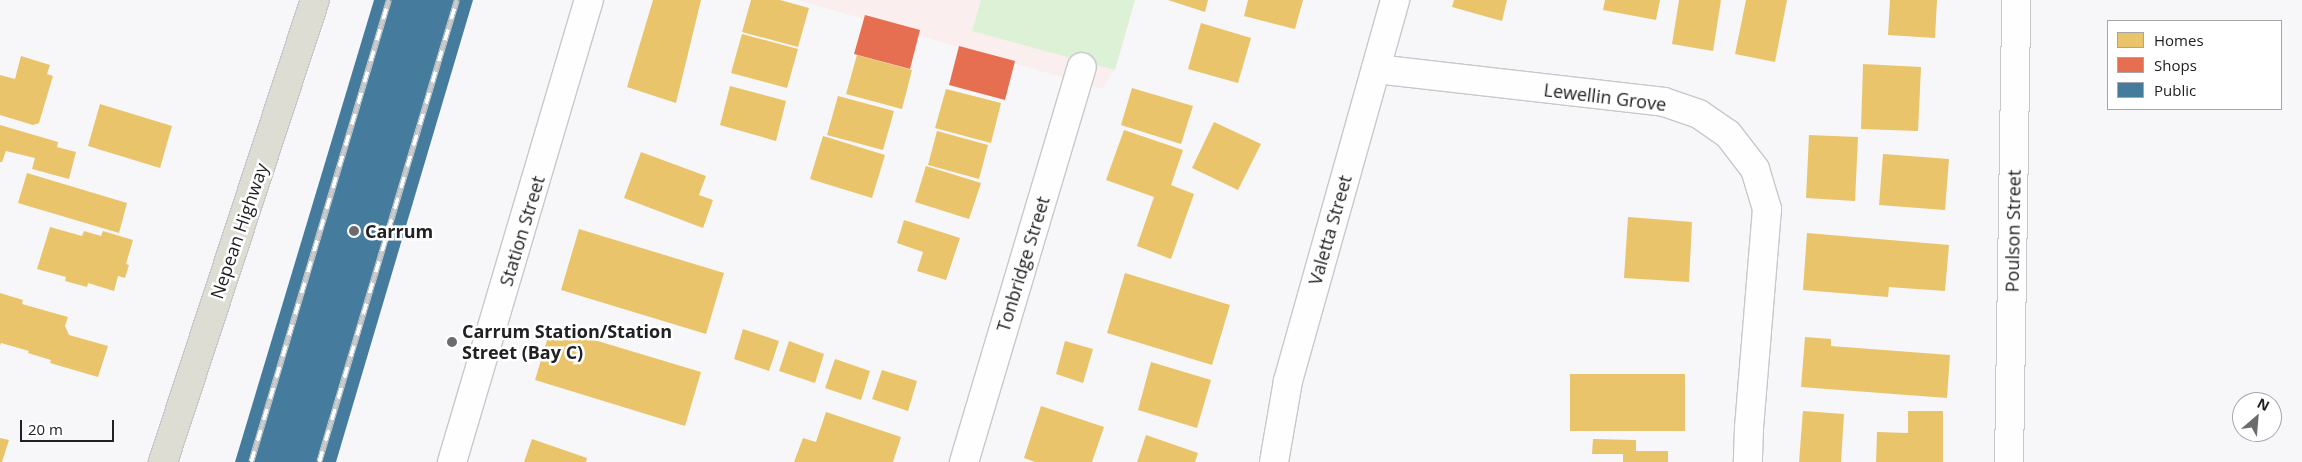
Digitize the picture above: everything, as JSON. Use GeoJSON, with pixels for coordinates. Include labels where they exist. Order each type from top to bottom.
{"type":"FeatureCollection","features":[{"type":"Feature","properties":{"kind":"highway","name":"Nepean Highway"},"geometry":{"type":"LineString","coordinates":[[163,462],[315,0]]}},
{"type":"Feature","properties":{"kind":"street","name":"Station Street"},"geometry":{"type":"LineString","coordinates":[[452,462],[524,227],[589,0]]}},
{"type":"Feature","properties":{"kind":"street","name":"Valetta Street"},"geometry":{"type":"LineString","coordinates":[[1274,462],[1288,381],[1395,0]]}},
{"type":"Feature","properties":{"kind":"street","name":"Poulson Street"},"geometry":{"type":"LineString","coordinates":[[2009,462],[2016,0]]}},
{"type":"Feature","properties":{"kind":"street","name":"Tonbridge Street"},"geometry":{"type":"LineString","coordinates":[[964,462],[1082,66]]}},
{"type":"Feature","properties":{"kind":"street","name":"Lewellin Grove"},"geometry":{"type":"LineString","coordinates":[[1376,69],[1664,102],[1699,114],[1728,134],[1755,169],[1767,209],[1749,428],[1748,462]]}},
{"type":"Feature","properties":{"kind":"shaded area"},"geometry":{"type":"Polygon","coordinates":[[[798,0],[1135,0],[1115,70],[1102,89],[798,0]]]}},
{"type":"Feature","properties":{"kind":"green space"},"geometry":{"type":"Polygon","coordinates":[[[981,0],[1135,0],[1115,70],[972,31],[981,0]]]}},
{"type":"Feature","properties":{"kind":"building: Homes"},"geometry":{"type":"Polygon","coordinates":[[[653,0],[701,0],[676,103],[627,87],[653,0]]]}},
{"type":"Feature","properties":{"kind":"building: Homes"},"geometry":{"type":"Polygon","coordinates":[[[751,0],[780,0],[809,8],[798,47],[742,32],[751,0]]]}},
{"type":"Feature","properties":{"kind":"building: Homes"},"geometry":{"type":"Polygon","coordinates":[[[1168,0],[1208,0],[1205,12],[1168,0]]]}},
{"type":"Feature","properties":{"kind":"building: Homes"},"geometry":{"type":"Polygon","coordinates":[[[1248,0],[1303,0],[1295,29],[1244,16],[1248,0]]]}},
{"type":"Feature","properties":{"kind":"building: Homes"},"geometry":{"type":"Polygon","coordinates":[[[1454,0],[1507,0],[1502,21],[1452,7],[1454,0]]]}},
{"type":"Feature","properties":{"kind":"building: Homes"},"geometry":{"type":"Polygon","coordinates":[[[1605,0],[1660,0],[1656,20],[1603,10],[1605,0]]]}},
{"type":"Feature","properties":{"kind":"building: Homes"},"geometry":{"type":"Polygon","coordinates":[[[1679,0],[1721,0],[1713,51],[1672,44],[1679,0]]]}},
{"type":"Feature","properties":{"kind":"building: Homes"},"geometry":{"type":"Polygon","coordinates":[[[1746,0],[1787,0],[1775,62],[1735,54],[1746,0]]]}},
{"type":"Feature","properties":{"kind":"building: Homes"},"geometry":{"type":"Polygon","coordinates":[[[1890,0],[1937,0],[1935,38],[1888,35],[1890,0]]]}},
{"type":"Feature","properties":{"kind":"building: Homes"},"geometry":{"type":"Polygon","coordinates":[[[1201,23],[1251,38],[1238,83],[1188,69],[1201,23]]]}},
{"type":"Feature","properties":{"kind":"building: Homes"},"geometry":{"type":"Polygon","coordinates":[[[742,34],[798,49],[787,88],[731,73],[742,34]]]}},
{"type":"Feature","properties":{"kind":"building: Homes"},"geometry":{"type":"Polygon","coordinates":[[[857,55],[912,70],[902,109],[846,94],[857,55]]]}},
{"type":"Feature","properties":{"kind":"building: Homes"},"geometry":{"type":"Polygon","coordinates":[[[21,56],[50,65],[47,74],[53,76],[39,123],[33,125],[0,115],[0,75],[15,79],[21,56]]]}},
{"type":"Feature","properties":{"kind":"building: Homes"},"geometry":{"type":"Polygon","coordinates":[[[1863,64],[1921,67],[1918,131],[1861,129],[1863,64]]]}},
{"type":"Feature","properties":{"kind":"building: Homes"},"geometry":{"type":"Polygon","coordinates":[[[730,86],[786,101],[776,141],[720,125],[730,86]]]}},
{"type":"Feature","properties":{"kind":"building: Homes"},"geometry":{"type":"Polygon","coordinates":[[[1132,88],[1193,106],[1181,144],[1121,125],[1132,88]]]}},
{"type":"Feature","properties":{"kind":"building: Homes"},"geometry":{"type":"Polygon","coordinates":[[[946,89],[1001,103],[991,143],[935,128],[946,89]]]}},
{"type":"Feature","properties":{"kind":"building: Homes"},"geometry":{"type":"Polygon","coordinates":[[[838,96],[894,111],[883,150],[827,135],[838,96]]]}},
{"type":"Feature","properties":{"kind":"building: Homes"},"geometry":{"type":"Polygon","coordinates":[[[100,104],[172,126],[160,168],[88,146],[100,104]]]}},
{"type":"Feature","properties":{"kind":"building: Homes"},"geometry":{"type":"Polygon","coordinates":[[[1214,122],[1261,144],[1238,190],[1192,168],[1214,122]]]}},
{"type":"Feature","properties":{"kind":"building: Homes"},"geometry":{"type":"Polygon","coordinates":[[[0,125],[58,142],[57,147],[76,152],[69,179],[32,169],[35,158],[6,151],[2,162],[0,162],[0,125]]]}},
{"type":"Feature","properties":{"kind":"building: Homes"},"geometry":{"type":"Polygon","coordinates":[[[1124,130],[1183,150],[1171,185],[1194,194],[1171,259],[1137,246],[1154,197],[1106,180],[1124,130]]]}},
{"type":"Feature","properties":{"kind":"building: Homes"},"geometry":{"type":"Polygon","coordinates":[[[937,131],[988,145],[979,179],[928,165],[937,131]]]}},
{"type":"Feature","properties":{"kind":"building: Homes"},"geometry":{"type":"Polygon","coordinates":[[[1809,135],[1858,137],[1855,201],[1806,198],[1809,135]]]}},
{"type":"Feature","properties":{"kind":"building: Homes"},"geometry":{"type":"Polygon","coordinates":[[[823,136],[885,155],[872,198],[810,179],[823,136]]]}},
{"type":"Feature","properties":{"kind":"building: Homes"},"geometry":{"type":"Polygon","coordinates":[[[641,152],[706,176],[699,195],[713,200],[703,228],[624,198],[641,152]]]}},
{"type":"Feature","properties":{"kind":"building: Homes"},"geometry":{"type":"Polygon","coordinates":[[[1883,154],[1949,159],[1945,210],[1879,205],[1883,154]]]}},
{"type":"Feature","properties":{"kind":"building: Homes"},"geometry":{"type":"Polygon","coordinates":[[[926,166],[981,183],[969,219],[915,202],[926,166]]]}},
{"type":"Feature","properties":{"kind":"building: Homes"},"geometry":{"type":"Polygon","coordinates":[[[27,173],[127,203],[119,233],[18,203],[27,173]]]}},
{"type":"Feature","properties":{"kind":"building: Homes"},"geometry":{"type":"Polygon","coordinates":[[[1628,217],[1692,222],[1689,282],[1624,278],[1628,217]]]}},
{"type":"Feature","properties":{"kind":"building: Homes"},"geometry":{"type":"Polygon","coordinates":[[[904,220],[960,238],[946,280],[917,271],[923,252],[897,243],[904,220]]]}},
{"type":"Feature","properties":{"kind":"building: Homes"},"geometry":{"type":"Polygon","coordinates":[[[50,227],[82,236],[84,231],[101,236],[103,231],[133,240],[126,264],[129,265],[125,278],[118,276],[114,291],[88,283],[87,287],[65,281],[66,277],[37,269],[50,227]]]}},
{"type":"Feature","properties":{"kind":"building: Homes"},"geometry":{"type":"Polygon","coordinates":[[[579,229],[724,273],[706,334],[561,290],[579,229]]]}},
{"type":"Feature","properties":{"kind":"building: Homes"},"geometry":{"type":"Polygon","coordinates":[[[1807,233],[1949,245],[1945,291],[1889,287],[1888,297],[1803,290],[1807,233]]]}},
{"type":"Feature","properties":{"kind":"building: Homes"},"geometry":{"type":"Polygon","coordinates":[[[1125,273],[1230,305],[1212,365],[1107,333],[1125,273]]]}},
{"type":"Feature","properties":{"kind":"building: Homes"},"geometry":{"type":"Polygon","coordinates":[[[0,293],[23,300],[22,304],[68,317],[65,326],[69,335],[108,346],[98,377],[50,363],[51,360],[28,353],[29,351],[1,343],[0,346],[0,293]]]}},
{"type":"Feature","properties":{"kind":"building: Homes"},"geometry":{"type":"Polygon","coordinates":[[[551,327],[701,372],[685,426],[535,380],[551,327]]]}},
{"type":"Feature","properties":{"kind":"building: Homes"},"geometry":{"type":"Polygon","coordinates":[[[743,329],[779,341],[769,371],[734,359],[743,329]]]}},
{"type":"Feature","properties":{"kind":"building: Homes"},"geometry":{"type":"Polygon","coordinates":[[[1805,337],[1831,339],[1831,346],[1950,355],[1947,398],[1801,387],[1805,337]]]}},
{"type":"Feature","properties":{"kind":"building: Homes"},"geometry":{"type":"Polygon","coordinates":[[[789,341],[824,354],[815,383],[779,371],[789,341]]]}},
{"type":"Feature","properties":{"kind":"building: Homes"},"geometry":{"type":"Polygon","coordinates":[[[1065,341],[1093,349],[1083,383],[1056,374],[1065,341]]]}},
{"type":"Feature","properties":{"kind":"building: Homes"},"geometry":{"type":"Polygon","coordinates":[[[835,359],[870,371],[861,400],[825,388],[835,359]]]}},
{"type":"Feature","properties":{"kind":"building: Homes"},"geometry":{"type":"Polygon","coordinates":[[[1151,362],[1211,380],[1197,428],[1138,410],[1151,362]]]}},
{"type":"Feature","properties":{"kind":"building: Homes"},"geometry":{"type":"Polygon","coordinates":[[[882,370],[917,381],[908,411],[872,399],[882,370]]]}},
{"type":"Feature","properties":{"kind":"building: Homes"},"geometry":{"type":"Polygon","coordinates":[[[1570,374],[1685,374],[1685,431],[1570,431],[1570,374]]]}},
{"type":"Feature","properties":{"kind":"building: Homes"},"geometry":{"type":"Polygon","coordinates":[[[1041,406],[1104,427],[1092,462],[1035,462],[1024,458],[1041,406]]]}},
{"type":"Feature","properties":{"kind":"building: Homes"},"geometry":{"type":"Polygon","coordinates":[[[1803,411],[1844,414],[1841,462],[1799,462],[1803,411]]]}},
{"type":"Feature","properties":{"kind":"building: Homes"},"geometry":{"type":"Polygon","coordinates":[[[1908,411],[1943,411],[1943,462],[1876,462],[1877,432],[1908,433],[1908,411]]]}},
{"type":"Feature","properties":{"kind":"building: Homes"},"geometry":{"type":"Polygon","coordinates":[[[826,412],[901,437],[893,462],[794,462],[803,438],[816,442],[826,412]]]}},
{"type":"Feature","properties":{"kind":"building: Homes"},"geometry":{"type":"Polygon","coordinates":[[[1146,435],[1198,453],[1195,462],[1137,462],[1146,435]]]}},
{"type":"Feature","properties":{"kind":"building: Homes"},"geometry":{"type":"Polygon","coordinates":[[[0,438],[9,440],[2,462],[0,462],[0,438]]]}},
{"type":"Feature","properties":{"kind":"building: Homes"},"geometry":{"type":"Polygon","coordinates":[[[532,439],[587,458],[586,462],[524,462],[532,439]]]}},
{"type":"Feature","properties":{"kind":"building: Homes"},"geometry":{"type":"Polygon","coordinates":[[[1593,439],[1636,440],[1636,451],[1668,451],[1668,462],[1623,462],[1623,454],[1592,454],[1593,439]]]}},
{"type":"Feature","properties":{"kind":"building: Shops"},"geometry":{"type":"Polygon","coordinates":[[[865,15],[920,30],[910,69],[854,54],[865,15]]]}},
{"type":"Feature","properties":{"kind":"building: Shops"},"geometry":{"type":"Polygon","coordinates":[[[959,46],[1015,61],[1005,100],[949,85],[959,46]]]}},
{"type":"Feature","properties":{"kind":"building: Public","name":"Carrum"},"geometry":{"type":"Polygon","coordinates":[[[374,0],[473,0],[336,462],[235,462],[374,0]]]}},
{"type":"Feature","properties":{"kind":"railway"},"geometry":{"type":"LineString","coordinates":[[251,462],[389,0]]}},
{"type":"Feature","properties":{"kind":"railway"},"geometry":{"type":"LineString","coordinates":[[319,462],[457,0]]}},
{"type":"Feature","properties":{"kind":"place","name":"Carrum"},"geometry":{"type":"Point","coordinates":[354,231]}},
{"type":"Feature","properties":{"kind":"place","name":"Carrum Station/Station Street (Bay C)"},"geometry":{"type":"Point","coordinates":[452,342]}}]}
